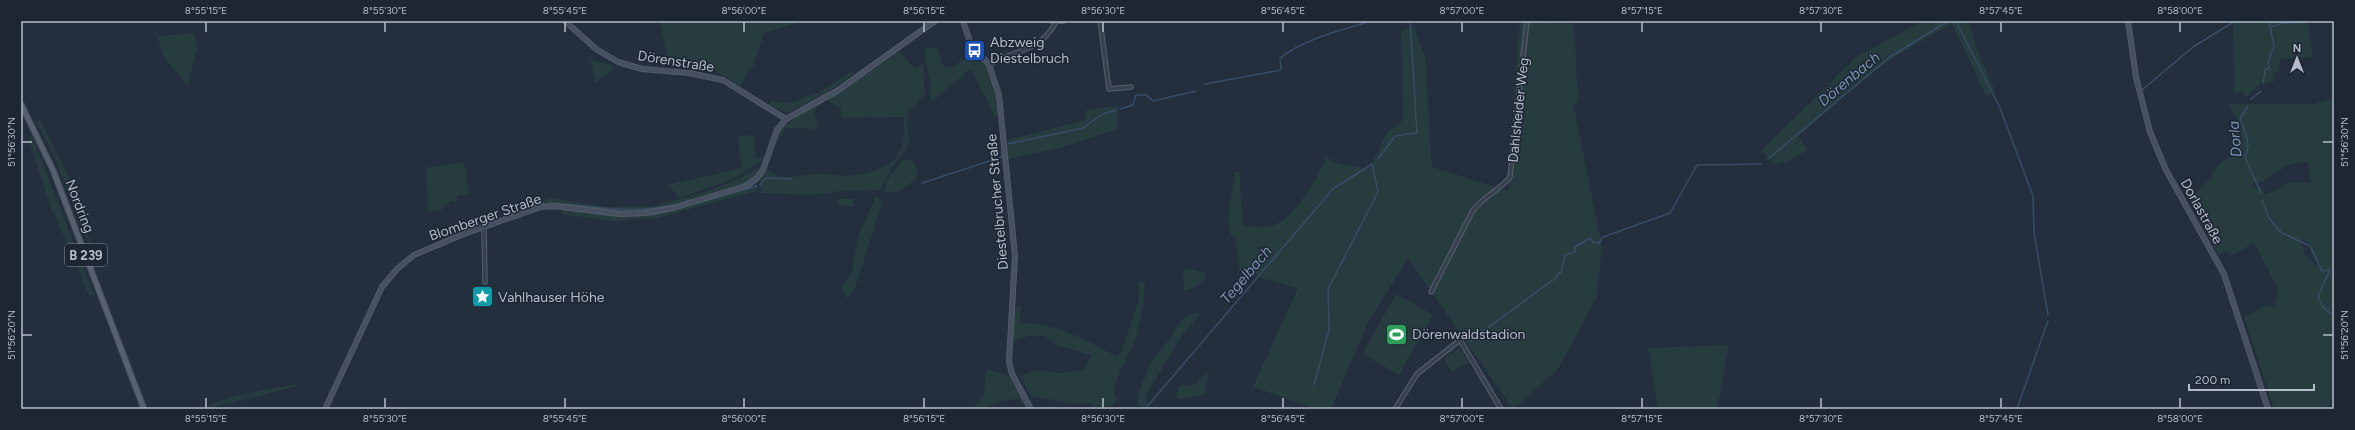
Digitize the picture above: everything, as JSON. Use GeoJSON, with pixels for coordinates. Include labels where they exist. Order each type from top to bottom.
{"type":"FeatureCollection","features":[{"type":"Feature","properties":{"kind":"main road","name":"Nordring"},"geometry":{"type":"LineString","coordinates":[[21,104],[53,170],[144,409]]}},
{"type":"Feature","properties":{"kind":"street","name":"Dörenstraße"},"geometry":{"type":"LineString","coordinates":[[566,21],[596,49],[618,62],[642,69],[689,73],[723,80],[786,119]]}},
{"type":"Feature","properties":{"kind":"street","name":"Blomberger Straße"},"geometry":{"type":"LineString","coordinates":[[325,409],[382,287],[405,261],[422,250],[546,206],[613,213],[644,213],[673,208],[741,188],[760,176],[777,130],[786,119],[836,91],[935,21]]}},
{"type":"Feature","properties":{"kind":"street","name":"Diestelbrucher Straße"},"geometry":{"type":"LineString","coordinates":[[963,21],[970,42],[989,65],[998,95],[1015,256],[1009,362],[1012,374],[1031,409]]}},
{"type":"Feature","properties":{"kind":"street"},"geometry":{"type":"LineString","coordinates":[[989,65],[1009,54],[1040,43],[1054,21],[1064,21]]}},
{"type":"Feature","properties":{"kind":"street"},"geometry":{"type":"LineString","coordinates":[[1100,21],[1109,89],[1131,87]]}},
{"type":"Feature","properties":{"kind":"street","name":"Dahlsheider Weg"},"geometry":{"type":"LineString","coordinates":[[1430,292],[1478,203],[1505,183],[1510,177],[1527,21]]}},
{"type":"Feature","properties":{"kind":"street","name":"Dorlastraße"},"geometry":{"type":"LineString","coordinates":[[2128,21],[2142,105],[2150,132],[2166,170],[2224,274],[2268,409]]}},
{"type":"Feature","properties":{"kind":"street"},"geometry":{"type":"LineString","coordinates":[[484,227],[486,282]]}},
{"type":"Feature","properties":{"kind":"street"},"geometry":{"type":"LineString","coordinates":[[1395,409],[1417,374],[1460,340],[1501,409]]}},
{"type":"Feature","properties":{"kind":"green space"},"geometry":{"type":"Polygon","coordinates":[[[659,21],[803,21],[764,33],[752,69],[748,72],[740,86],[711,68],[669,64],[659,21]]]}},
{"type":"Feature","properties":{"kind":"green space"},"geometry":{"type":"Polygon","coordinates":[[[1520,21],[1574,23],[1578,101],[1574,106],[1602,246],[1597,297],[1558,369],[1513,409],[1408,258],[1367,324],[1331,409],[1317,409],[1253,387],[1298,288],[1240,272],[1235,237],[1231,236],[1228,217],[1235,172],[1240,172],[1242,221],[1246,226],[1270,226],[1277,224],[1284,219],[1299,204],[1318,175],[1326,157],[1339,164],[1370,169],[1386,134],[1403,120],[1401,33],[1413,25],[1425,56],[1432,167],[1508,191],[1520,106],[1514,97],[1520,21]]]}},
{"type":"Feature","properties":{"kind":"green space"},"geometry":{"type":"Polygon","coordinates":[[[1922,21],[1969,21],[1978,52],[1995,91],[1986,96],[1952,23],[1890,60],[1854,86],[1798,137],[1808,150],[1786,162],[1776,164],[1761,151],[1855,58],[1922,21]]]}},
{"type":"Feature","properties":{"kind":"green space"},"geometry":{"type":"Polygon","coordinates":[[[2229,21],[2308,21],[2313,57],[2280,59],[2279,71],[2273,73],[2274,81],[2263,85],[2264,80],[2246,97],[2242,91],[2234,94],[2233,23],[2229,21]]]}},
{"type":"Feature","properties":{"kind":"green space"},"geometry":{"type":"Polygon","coordinates":[[[195,33],[197,47],[188,86],[162,55],[158,36],[195,33]]]}},
{"type":"Feature","properties":{"kind":"green space"},"geometry":{"type":"Polygon","coordinates":[[[938,47],[943,66],[954,67],[973,50],[980,58],[992,79],[999,114],[995,116],[971,69],[930,103],[930,83],[924,49],[938,47]]]}},
{"type":"Feature","properties":{"kind":"green space"},"geometry":{"type":"Polygon","coordinates":[[[899,51],[915,69],[923,62],[925,96],[909,111],[907,117],[909,142],[906,150],[891,169],[881,190],[840,191],[814,195],[761,193],[760,180],[766,169],[780,176],[786,177],[813,174],[851,176],[868,173],[879,169],[895,158],[900,151],[903,141],[903,117],[841,118],[841,109],[827,100],[899,51]]]}},
{"type":"Feature","properties":{"kind":"green space"},"geometry":{"type":"Polygon","coordinates":[[[590,59],[613,66],[613,69],[596,83],[590,59]]]}},
{"type":"Feature","properties":{"kind":"green space"},"geometry":{"type":"Polygon","coordinates":[[[854,70],[855,73],[823,95],[787,113],[769,104],[770,101],[790,103],[818,93],[854,70]]]}},
{"type":"Feature","properties":{"kind":"green space"},"geometry":{"type":"Polygon","coordinates":[[[2334,98],[2334,397],[2329,402],[2330,406],[2324,409],[2274,409],[2244,317],[2267,305],[2274,308],[2278,289],[2254,243],[2231,256],[2226,251],[2219,256],[2189,200],[2212,177],[2212,171],[2236,151],[2236,118],[2230,107],[2231,104],[2314,104],[2334,98]],[[2308,162],[2290,165],[2279,170],[2263,182],[2252,184],[2254,187],[2262,188],[2265,194],[2281,188],[2281,185],[2293,182],[2311,183],[2308,162]],[[2301,240],[2305,255],[2316,265],[2321,265],[2319,261],[2311,254],[2312,247],[2307,242],[2301,240]]]}},
{"type":"Feature","properties":{"kind":"green space"},"geometry":{"type":"Polygon","coordinates":[[[823,103],[814,110],[818,129],[786,128],[775,144],[778,136],[787,124],[823,103]]]}},
{"type":"Feature","properties":{"kind":"green space"},"geometry":{"type":"Polygon","coordinates":[[[1117,106],[1119,129],[1056,149],[1008,159],[1008,140],[1085,120],[1086,110],[1117,106]]]}},
{"type":"Feature","properties":{"kind":"green space"},"geometry":{"type":"Polygon","coordinates":[[[40,120],[79,197],[91,249],[51,149],[36,122],[40,120]]]}},
{"type":"Feature","properties":{"kind":"green space"},"geometry":{"type":"Polygon","coordinates":[[[754,135],[756,158],[763,157],[761,162],[732,179],[680,198],[668,185],[742,168],[737,136],[754,135]]]}},
{"type":"Feature","properties":{"kind":"green space"},"geometry":{"type":"Polygon","coordinates":[[[32,136],[94,294],[89,296],[73,255],[51,208],[28,138],[32,136]]]}},
{"type":"Feature","properties":{"kind":"green space"},"geometry":{"type":"Polygon","coordinates":[[[911,159],[917,169],[917,177],[906,187],[898,191],[884,191],[887,181],[902,160],[911,159]]]}},
{"type":"Feature","properties":{"kind":"green space"},"geometry":{"type":"Polygon","coordinates":[[[464,162],[469,194],[457,196],[457,202],[451,201],[441,210],[429,211],[425,168],[464,162]]]}},
{"type":"Feature","properties":{"kind":"green space"},"geometry":{"type":"Polygon","coordinates":[[[763,165],[754,178],[744,185],[670,207],[642,211],[616,212],[561,204],[545,205],[502,218],[506,212],[552,198],[605,207],[654,206],[709,191],[742,177],[763,165]]]}},
{"type":"Feature","properties":{"kind":"green space"},"geometry":{"type":"Polygon","coordinates":[[[757,181],[757,191],[656,218],[611,221],[562,214],[561,210],[552,210],[553,208],[654,214],[749,186],[757,181]]]}},
{"type":"Feature","properties":{"kind":"green space"},"geometry":{"type":"Polygon","coordinates":[[[876,196],[882,202],[855,289],[847,298],[840,288],[852,272],[858,237],[876,196]]]}},
{"type":"Feature","properties":{"kind":"green space"},"geometry":{"type":"Polygon","coordinates":[[[839,199],[854,199],[854,207],[838,205],[839,199]]]}},
{"type":"Feature","properties":{"kind":"green space"},"geometry":{"type":"Polygon","coordinates":[[[1186,268],[1204,272],[1206,278],[1196,287],[1184,291],[1183,271],[1186,268]]]}},
{"type":"Feature","properties":{"kind":"green space"},"geometry":{"type":"Polygon","coordinates":[[[1145,282],[1142,311],[1137,333],[1117,378],[1115,393],[1117,400],[1112,406],[1095,407],[1091,403],[1070,403],[1031,396],[1020,376],[1035,370],[1061,373],[1084,370],[1091,355],[1056,345],[1045,336],[1030,336],[1012,340],[1015,308],[1020,305],[1021,323],[1059,329],[1116,356],[1121,353],[1139,299],[1139,283],[1145,282]]]}},
{"type":"Feature","properties":{"kind":"green space","name":"Dörenwaldstadion"},"geometry":{"type":"Polygon","coordinates":[[[1396,294],[1433,315],[1399,375],[1362,354],[1396,294]]]}},
{"type":"Feature","properties":{"kind":"green space"},"geometry":{"type":"Polygon","coordinates":[[[1203,311],[1183,334],[1145,396],[1149,409],[1138,405],[1138,394],[1153,358],[1171,338],[1177,325],[1186,316],[1203,311]]]}},
{"type":"Feature","properties":{"kind":"green space"},"geometry":{"type":"Polygon","coordinates":[[[1729,345],[1717,409],[1658,409],[1648,348],[1729,345]]]}},
{"type":"Feature","properties":{"kind":"green space"},"geometry":{"type":"Polygon","coordinates":[[[1459,348],[1469,362],[1452,372],[1444,359],[1459,348]]]}},
{"type":"Feature","properties":{"kind":"green space"},"geometry":{"type":"Polygon","coordinates":[[[988,369],[1009,376],[1028,409],[1026,409],[1019,399],[1001,401],[981,409],[974,409],[984,395],[985,374],[988,369]]]}},
{"type":"Feature","properties":{"kind":"green space"},"geometry":{"type":"Polygon","coordinates":[[[1207,372],[1209,374],[1205,394],[1182,399],[1176,398],[1179,386],[1196,384],[1207,372]]]}},
{"type":"Feature","properties":{"kind":"green space"},"geometry":{"type":"Polygon","coordinates":[[[296,384],[297,386],[205,409],[225,399],[296,384]]]}},
{"type":"Feature","properties":{"kind":"waterway"},"geometry":{"type":"LineString","coordinates":[[1205,84],[1281,70],[1280,58],[1301,45],[1371,21]]}},
{"type":"Feature","properties":{"kind":"waterway","name":"Tegelbach"},"geometry":{"type":"LineString","coordinates":[[1378,159],[1395,136],[1417,133],[1410,21]]}},
{"type":"Feature","properties":{"kind":"waterway","name":"Dörenbach"},"geometry":{"type":"LineString","coordinates":[[1768,159],[1890,57],[1948,21]]}},
{"type":"Feature","properties":{"kind":"waterway"},"geometry":{"type":"LineString","coordinates":[[1956,21],[2000,108],[2033,196],[2034,232],[2048,315]]}},
{"type":"Feature","properties":{"kind":"waterway"},"geometry":{"type":"LineString","coordinates":[[2142,90],[2193,47],[2235,21]]}},
{"type":"Feature","properties":{"kind":"waterway","name":"Dorla"},"geometry":{"type":"LineString","coordinates":[[2263,83],[2265,70],[2269,68],[2268,61],[2274,46],[2269,21]]}},
{"type":"Feature","properties":{"kind":"waterway"},"geometry":{"type":"LineString","coordinates":[[2271,27],[2283,23],[2307,22]]}},
{"type":"Feature","properties":{"kind":"waterway"},"geometry":{"type":"LineString","coordinates":[[1120,109],[1133,105],[1136,95],[1146,95],[1153,101],[1196,91]]}},
{"type":"Feature","properties":{"kind":"waterway","name":"Dorla"},"geometry":{"type":"LineString","coordinates":[[2251,99],[2261,91]]}},
{"type":"Feature","properties":{"kind":"waterway","name":"Dorla"},"geometry":{"type":"LineString","coordinates":[[2248,106],[2240,119],[2246,133],[2248,143],[2245,157],[2261,193]]}},
{"type":"Feature","properties":{"kind":"waterway"},"geometry":{"type":"LineString","coordinates":[[1008,144],[1083,128],[1103,114],[1116,110]]}},
{"type":"Feature","properties":{"kind":"waterway"},"geometry":{"type":"LineString","coordinates":[[922,183],[1002,157],[1002,147]]}},
{"type":"Feature","properties":{"kind":"waterway","name":"Tegelbach"},"geometry":{"type":"LineString","coordinates":[[1145,409],[1333,189],[1372,164],[1378,192],[1328,289],[1329,330],[1314,385]]}},
{"type":"Feature","properties":{"kind":"waterway","name":"Dörenbach"},"geometry":{"type":"LineString","coordinates":[[1470,341],[1557,277],[1558,273],[1561,273],[1565,255],[1575,252],[1575,247],[1590,238],[1593,242],[1599,243],[1603,237],[1670,213],[1697,165],[1761,164]]}},
{"type":"Feature","properties":{"kind":"waterway"},"geometry":{"type":"LineString","coordinates":[[760,185],[766,178],[791,179]]}},
{"type":"Feature","properties":{"kind":"waterway"},"geometry":{"type":"LineString","coordinates":[[739,186],[750,181]]}},
{"type":"Feature","properties":{"kind":"waterway"},"geometry":{"type":"LineString","coordinates":[[687,206],[757,186]]}},
{"type":"Feature","properties":{"kind":"waterway"},"geometry":{"type":"LineString","coordinates":[[687,201],[693,200]]}},
{"type":"Feature","properties":{"kind":"waterway","name":"Dorla"},"geometry":{"type":"LineString","coordinates":[[2262,200],[2269,218],[2274,225],[2282,233],[2310,246],[2322,271],[2330,270],[2318,296],[2323,307],[2334,316]]}},
{"type":"Feature","properties":{"kind":"waterway"},"geometry":{"type":"LineString","coordinates":[[504,216],[544,203]]}},
{"type":"Feature","properties":{"kind":"waterway"},"geometry":{"type":"LineString","coordinates":[[549,203],[631,210],[664,207],[683,203]]}},
{"type":"Feature","properties":{"kind":"waterway"},"geometry":{"type":"LineString","coordinates":[[677,209],[683,207]]}},
{"type":"Feature","properties":{"kind":"waterway"},"geometry":{"type":"LineString","coordinates":[[552,208],[557,209]]}},
{"type":"Feature","properties":{"kind":"waterway"},"geometry":{"type":"LineString","coordinates":[[560,209],[583,212]]}},
{"type":"Feature","properties":{"kind":"waterway"},"geometry":{"type":"LineString","coordinates":[[618,216],[652,215],[672,210]]}},
{"type":"Feature","properties":{"kind":"waterway"},"geometry":{"type":"LineString","coordinates":[[586,212],[614,216]]}},
{"type":"Feature","properties":{"kind":"waterway"},"geometry":{"type":"LineString","coordinates":[[488,228],[494,226]]}},
{"type":"Feature","properties":{"kind":"waterway"},"geometry":{"type":"LineString","coordinates":[[450,242],[482,230]]}},
{"type":"Feature","properties":{"kind":"waterway"},"geometry":{"type":"LineString","coordinates":[[2017,409],[2048,321]]}},
{"type":"Feature","properties":{"kind":"place","name":"Abzweig Diestelbruch"},"geometry":{"type":"Point","coordinates":[975,50]}},
{"type":"Feature","properties":{"kind":"place","name":"Vahlhauser Höhe"},"geometry":{"type":"Point","coordinates":[483,297]}},
{"type":"Feature","properties":{"kind":"place","name":"Dörenwaldstadion"},"geometry":{"type":"Point","coordinates":[1397,334]}}]}
